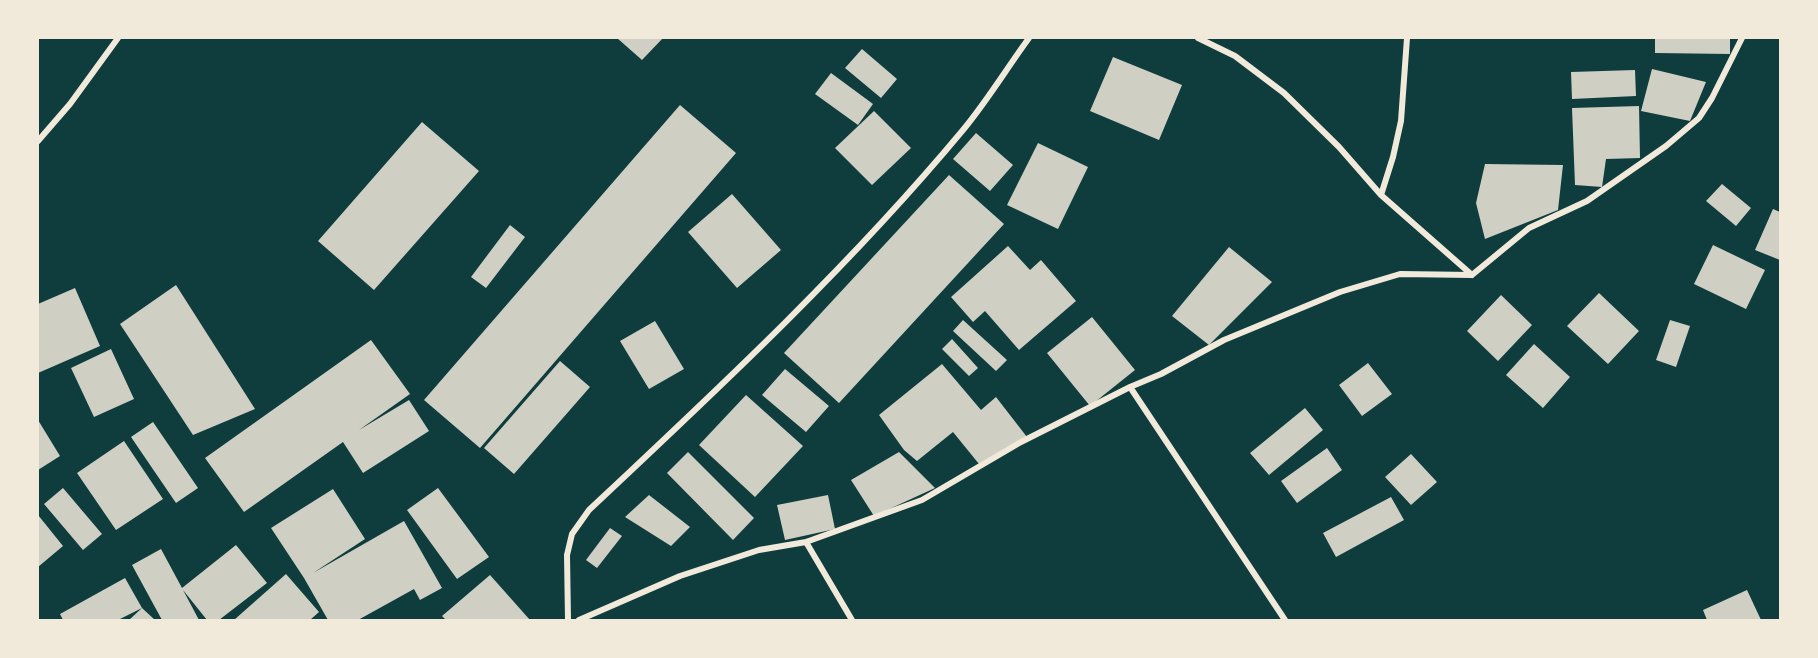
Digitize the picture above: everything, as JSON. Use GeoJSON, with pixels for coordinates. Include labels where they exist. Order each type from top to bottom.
{"type":"FeatureCollection","features":[{"type":"Feature","properties":{"kind":"street"},"geometry":{"type":"LineString","coordinates":[[38,141],[70,104],[118,38]]}},
{"type":"Feature","properties":{"kind":"street"},"geometry":{"type":"LineString","coordinates":[[568,621],[567,555],[572,534],[589,510],[723,385],[865,241],[964,129],[1029,38]]}},
{"type":"Feature","properties":{"kind":"street"},"geometry":{"type":"LineString","coordinates":[[1198,38],[1235,56],[1284,93],[1339,147],[1381,195],[1472,275]]}},
{"type":"Feature","properties":{"kind":"street"},"geometry":{"type":"LineString","coordinates":[[1381,195],[1401,122],[1407,38]]}},
{"type":"Feature","properties":{"kind":"street"},"geometry":{"type":"LineString","coordinates":[[579,621],[680,576],[759,550],[806,542],[922,500],[1021,442],[1130,387],[1161,374],[1224,340],[1340,292],[1400,274],[1472,275],[1529,228],[1587,201],[1666,146],[1699,118],[1712,98],[1742,38]]}},
{"type":"Feature","properties":{"kind":"street"},"geometry":{"type":"LineString","coordinates":[[1130,387],[1285,621]]}},
{"type":"Feature","properties":{"kind":"street"},"geometry":{"type":"LineString","coordinates":[[806,542],[852,621]]}},
{"type":"Feature","properties":{"kind":"building"},"geometry":{"type":"Polygon","coordinates":[[[617,38],[663,38],[642,60],[617,38]]]}},
{"type":"Feature","properties":{"kind":"building"},"geometry":{"type":"Polygon","coordinates":[[[1655,38],[1730,38],[1730,54],[1655,53],[1655,38]]]}},
{"type":"Feature","properties":{"kind":"building"},"geometry":{"type":"Polygon","coordinates":[[[862,49],[897,79],[881,98],[845,68],[862,49]]]}},
{"type":"Feature","properties":{"kind":"building"},"geometry":{"type":"Polygon","coordinates":[[[1113,57],[1182,85],[1159,140],[1090,111],[1113,57]]]}},
{"type":"Feature","properties":{"kind":"building"},"geometry":{"type":"Polygon","coordinates":[[[1652,69],[1706,82],[1690,121],[1641,111],[1652,69]]]}},
{"type":"Feature","properties":{"kind":"building"},"geometry":{"type":"Polygon","coordinates":[[[1635,70],[1636,96],[1572,99],[1571,72],[1635,70]]]}},
{"type":"Feature","properties":{"kind":"building"},"geometry":{"type":"Polygon","coordinates":[[[831,73],[873,104],[858,125],[815,94],[831,73]]]}},
{"type":"Feature","properties":{"kind":"building"},"geometry":{"type":"Polygon","coordinates":[[[680,105],[736,153],[480,448],[424,400],[680,105]]]}},
{"type":"Feature","properties":{"kind":"building"},"geometry":{"type":"Polygon","coordinates":[[[1639,106],[1640,158],[1606,159],[1602,187],[1575,185],[1572,108],[1639,106]]]}},
{"type":"Feature","properties":{"kind":"building"},"geometry":{"type":"Polygon","coordinates":[[[874,111],[911,148],[872,185],[835,148],[874,111]]]}},
{"type":"Feature","properties":{"kind":"building"},"geometry":{"type":"Polygon","coordinates":[[[422,122],[479,171],[374,290],[318,241],[422,122]]]}},
{"type":"Feature","properties":{"kind":"building"},"geometry":{"type":"Polygon","coordinates":[[[976,133],[1013,165],[990,191],[953,159],[976,133]]]}},
{"type":"Feature","properties":{"kind":"building"},"geometry":{"type":"Polygon","coordinates":[[[1038,143],[1088,167],[1058,229],[1007,205],[1038,143]]]}},
{"type":"Feature","properties":{"kind":"building"},"geometry":{"type":"Polygon","coordinates":[[[1485,164],[1563,165],[1558,210],[1485,239],[1476,203],[1485,164]]]}},
{"type":"Feature","properties":{"kind":"building"},"geometry":{"type":"Polygon","coordinates":[[[949,175],[1004,224],[839,403],[784,353],[949,175]]]}},
{"type":"Feature","properties":{"kind":"building"},"geometry":{"type":"Polygon","coordinates":[[[1722,184],[1751,208],[1736,226],[1706,201],[1722,184]]]}},
{"type":"Feature","properties":{"kind":"building"},"geometry":{"type":"Polygon","coordinates":[[[732,194],[781,250],[737,288],[688,232],[732,194]]]}},
{"type":"Feature","properties":{"kind":"building"},"geometry":{"type":"Polygon","coordinates":[[[1773,209],[1780,212],[1780,260],[1755,250],[1773,209]]]}},
{"type":"Feature","properties":{"kind":"building"},"geometry":{"type":"Polygon","coordinates":[[[510,225],[525,237],[486,288],[471,277],[510,225]]]}},
{"type":"Feature","properties":{"kind":"building"},"geometry":{"type":"Polygon","coordinates":[[[1713,245],[1765,270],[1746,309],[1694,284],[1713,245]]]}},
{"type":"Feature","properties":{"kind":"building"},"geometry":{"type":"Polygon","coordinates":[[[1008,246],[1030,270],[1041,260],[1076,301],[1019,350],[985,311],[973,322],[951,297],[1008,246]]]}},
{"type":"Feature","properties":{"kind":"building"},"geometry":{"type":"Polygon","coordinates":[[[1229,247],[1272,282],[1209,345],[1172,316],[1229,247]]]}},
{"type":"Feature","properties":{"kind":"building"},"geometry":{"type":"Polygon","coordinates":[[[176,285],[255,409],[193,435],[120,324],[176,285]]]}},
{"type":"Feature","properties":{"kind":"building"},"geometry":{"type":"Polygon","coordinates":[[[75,288],[100,346],[38,373],[38,304],[75,288]]]}},
{"type":"Feature","properties":{"kind":"building"},"geometry":{"type":"Polygon","coordinates":[[[1599,293],[1639,331],[1608,364],[1567,326],[1599,293]]]}},
{"type":"Feature","properties":{"kind":"building"},"geometry":{"type":"Polygon","coordinates":[[[1501,295],[1532,325],[1498,361],[1467,331],[1501,295]]]}},
{"type":"Feature","properties":{"kind":"building"},"geometry":{"type":"Polygon","coordinates":[[[1092,317],[1135,370],[1090,406],[1047,353],[1092,317]]]}},
{"type":"Feature","properties":{"kind":"building"},"geometry":{"type":"Polygon","coordinates":[[[963,320],[1007,360],[996,371],[953,331],[963,320]]]}},
{"type":"Feature","properties":{"kind":"building"},"geometry":{"type":"Polygon","coordinates":[[[1670,320],[1690,326],[1676,367],[1656,360],[1670,320]]]}},
{"type":"Feature","properties":{"kind":"building"},"geometry":{"type":"Polygon","coordinates":[[[655,321],[684,369],[649,389],[620,341],[655,321]]]}},
{"type":"Feature","properties":{"kind":"building"},"geometry":{"type":"Polygon","coordinates":[[[952,339],[978,368],[969,376],[942,349],[952,339]]]}},
{"type":"Feature","properties":{"kind":"building"},"geometry":{"type":"Polygon","coordinates":[[[371,340],[410,394],[359,430],[409,400],[429,431],[363,473],[343,442],[244,512],[205,458],[371,340]]]}},
{"type":"Feature","properties":{"kind":"building"},"geometry":{"type":"Polygon","coordinates":[[[1534,344],[1570,377],[1543,408],[1506,375],[1534,344]]]}},
{"type":"Feature","properties":{"kind":"building"},"geometry":{"type":"Polygon","coordinates":[[[111,349],[134,399],[94,417],[71,368],[111,349]]]}},
{"type":"Feature","properties":{"kind":"building"},"geometry":{"type":"Polygon","coordinates":[[[560,361],[590,387],[514,474],[484,448],[560,361]]]}},
{"type":"Feature","properties":{"kind":"building"},"geometry":{"type":"Polygon","coordinates":[[[1368,363],[1392,394],[1362,416],[1339,385],[1368,363]]]}},
{"type":"Feature","properties":{"kind":"building"},"geometry":{"type":"Polygon","coordinates":[[[942,364],[981,410],[996,397],[1027,437],[979,464],[953,432],[917,461],[904,450],[879,415],[942,364]]]}},
{"type":"Feature","properties":{"kind":"building"},"geometry":{"type":"Polygon","coordinates":[[[785,369],[829,406],[806,432],[762,395],[785,369]]]}},
{"type":"Feature","properties":{"kind":"building"},"geometry":{"type":"Polygon","coordinates":[[[746,395],[803,446],[755,497],[699,445],[746,395]]]}},
{"type":"Feature","properties":{"kind":"building"},"geometry":{"type":"Polygon","coordinates":[[[1305,408],[1323,430],[1269,475],[1250,453],[1305,408]]]}},
{"type":"Feature","properties":{"kind":"building"},"geometry":{"type":"Polygon","coordinates":[[[38,420],[60,456],[38,470],[38,420]]]}},
{"type":"Feature","properties":{"kind":"building"},"geometry":{"type":"Polygon","coordinates":[[[153,422],[198,488],[176,503],[131,437],[153,422]]]}},
{"type":"Feature","properties":{"kind":"building"},"geometry":{"type":"Polygon","coordinates":[[[124,441],[163,499],[116,530],[77,473],[124,441]]]}},
{"type":"Feature","properties":{"kind":"building"},"geometry":{"type":"Polygon","coordinates":[[[1327,448],[1342,470],[1297,503],[1281,481],[1327,448]]]}},
{"type":"Feature","properties":{"kind":"building"},"geometry":{"type":"Polygon","coordinates":[[[688,452],[754,518],[733,540],[667,473],[688,452]]]}},
{"type":"Feature","properties":{"kind":"building"},"geometry":{"type":"Polygon","coordinates":[[[899,452],[935,488],[874,516],[851,480],[899,452]]]}},
{"type":"Feature","properties":{"kind":"building"},"geometry":{"type":"Polygon","coordinates":[[[1411,454],[1437,482],[1411,505],[1385,477],[1411,454]]]}},
{"type":"Feature","properties":{"kind":"building"},"geometry":{"type":"Polygon","coordinates":[[[63,488],[102,534],[83,550],[44,504],[63,488]]]}},
{"type":"Feature","properties":{"kind":"building"},"geometry":{"type":"Polygon","coordinates":[[[438,488],[489,557],[457,579],[407,510],[438,488]]]}},
{"type":"Feature","properties":{"kind":"building"},"geometry":{"type":"Polygon","coordinates":[[[333,489],[365,539],[313,573],[404,521],[442,588],[420,600],[414,589],[358,620],[328,620],[271,528],[333,489]]]}},
{"type":"Feature","properties":{"kind":"building"},"geometry":{"type":"Polygon","coordinates":[[[649,495],[690,527],[671,546],[625,517],[649,495]]]}},
{"type":"Feature","properties":{"kind":"building"},"geometry":{"type":"Polygon","coordinates":[[[828,495],[835,529],[785,540],[777,505],[828,495]]]}},
{"type":"Feature","properties":{"kind":"building"},"geometry":{"type":"Polygon","coordinates":[[[1391,497],[1404,520],[1336,557],[1323,533],[1391,497]]]}},
{"type":"Feature","properties":{"kind":"building"},"geometry":{"type":"Polygon","coordinates":[[[38,515],[63,546],[38,567],[38,515]]]}},
{"type":"Feature","properties":{"kind":"building"},"geometry":{"type":"Polygon","coordinates":[[[610,528],[622,536],[597,568],[586,560],[610,528]]]}},
{"type":"Feature","properties":{"kind":"building"},"geometry":{"type":"Polygon","coordinates":[[[236,545],[267,583],[219,620],[207,620],[183,590],[199,620],[162,620],[132,565],[161,549],[182,588],[236,545]]]}},
{"type":"Feature","properties":{"kind":"building"},"geometry":{"type":"Polygon","coordinates":[[[286,574],[319,612],[310,620],[234,620],[286,574]]]}},
{"type":"Feature","properties":{"kind":"building"},"geometry":{"type":"Polygon","coordinates":[[[490,575],[530,620],[446,620],[442,616],[490,575]]]}},
{"type":"Feature","properties":{"kind":"building"},"geometry":{"type":"Polygon","coordinates":[[[125,578],[142,608],[118,620],[63,620],[60,614],[125,578]]]}},
{"type":"Feature","properties":{"kind":"building"},"geometry":{"type":"Polygon","coordinates":[[[1747,590],[1761,620],[1707,620],[1703,610],[1747,590]]]}},
{"type":"Feature","properties":{"kind":"building"},"geometry":{"type":"Polygon","coordinates":[[[142,608],[155,620],[129,620],[142,608]]]}}]}
